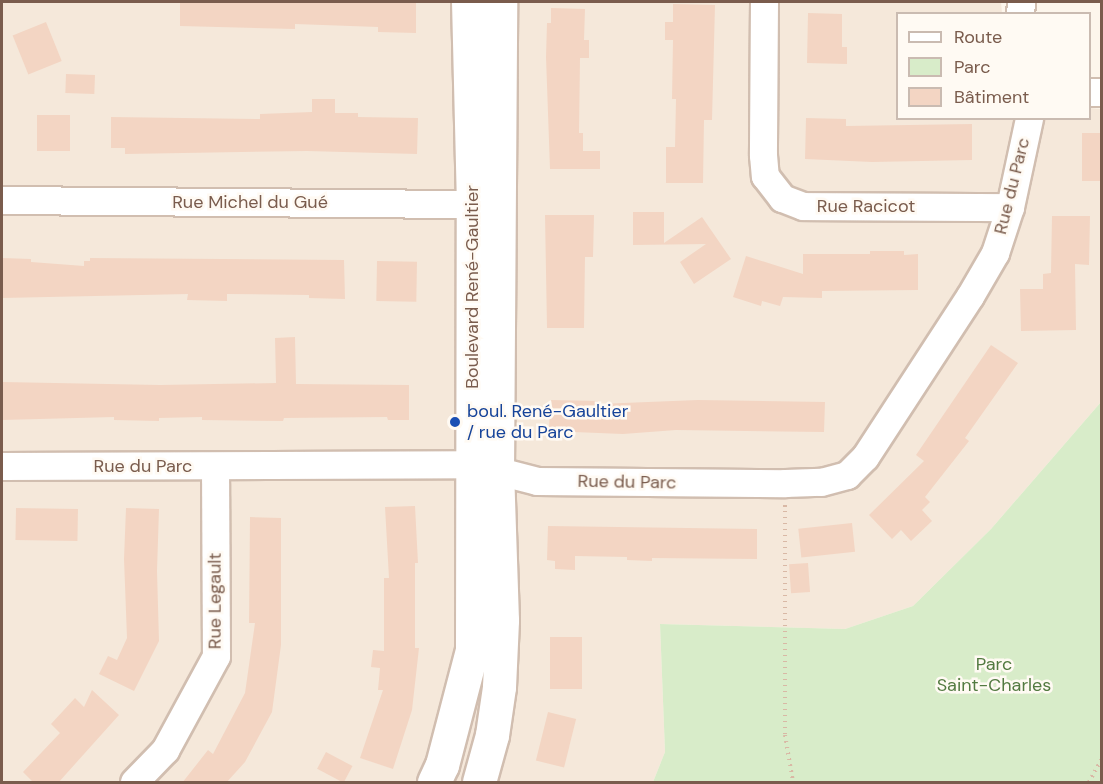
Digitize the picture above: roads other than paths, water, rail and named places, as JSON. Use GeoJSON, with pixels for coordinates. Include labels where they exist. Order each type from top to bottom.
{"type":"FeatureCollection","features":[{"type":"Feature","properties":{"kind":"street","name":"Boulevard René-Gaultier"},"geometry":{"type":"LineString","coordinates":[[468,2],[486,205]]}},
{"type":"Feature","properties":{"kind":"street","name":"Boulevard René-Gaultier"},"geometry":{"type":"LineString","coordinates":[[434,783],[442,765],[472,650],[484,467],[486,205],[500,2]]}},
{"type":"Feature","properties":{"kind":"street","name":"Rue Racicot"},"geometry":{"type":"LineString","coordinates":[[764,2],[763,155],[765,176],[782,198],[803,206],[1010,207]]}},
{"type":"Feature","properties":{"kind":"street","name":"Rue du Parc"},"geometry":{"type":"LineString","coordinates":[[2,466],[484,467],[537,481],[785,483],[821,482],[847,475],[865,457],[984,275],[995,253],[1010,207],[1029,120]]}},
{"type":"Feature","properties":{"kind":"street","name":"Rue Michel du Gué"},"geometry":{"type":"LineString","coordinates":[[2,200],[486,205]]}},
{"type":"Feature","properties":{"kind":"street","name":"Rue Legault"},"geometry":{"type":"LineString","coordinates":[[134,783],[165,750],[216,656],[215,466]]}},
{"type":"Feature","properties":{"kind":"street","name":"Boulevard René-Gaultier"},"geometry":{"type":"LineString","coordinates":[[478,783],[492,735],[499,687],[502,620],[484,467]]}},
{"type":"Feature","properties":{"kind":"place","name":"boul. René-Gaultier / rue du Parc"},"geometry":{"type":"Point","coordinates":[455,422]}},
{"type":"Feature","properties":{"kind":"park label","name":"Parc Saint-Charles"},"geometry":{"type":"Point","coordinates":[994,675]}}]}
